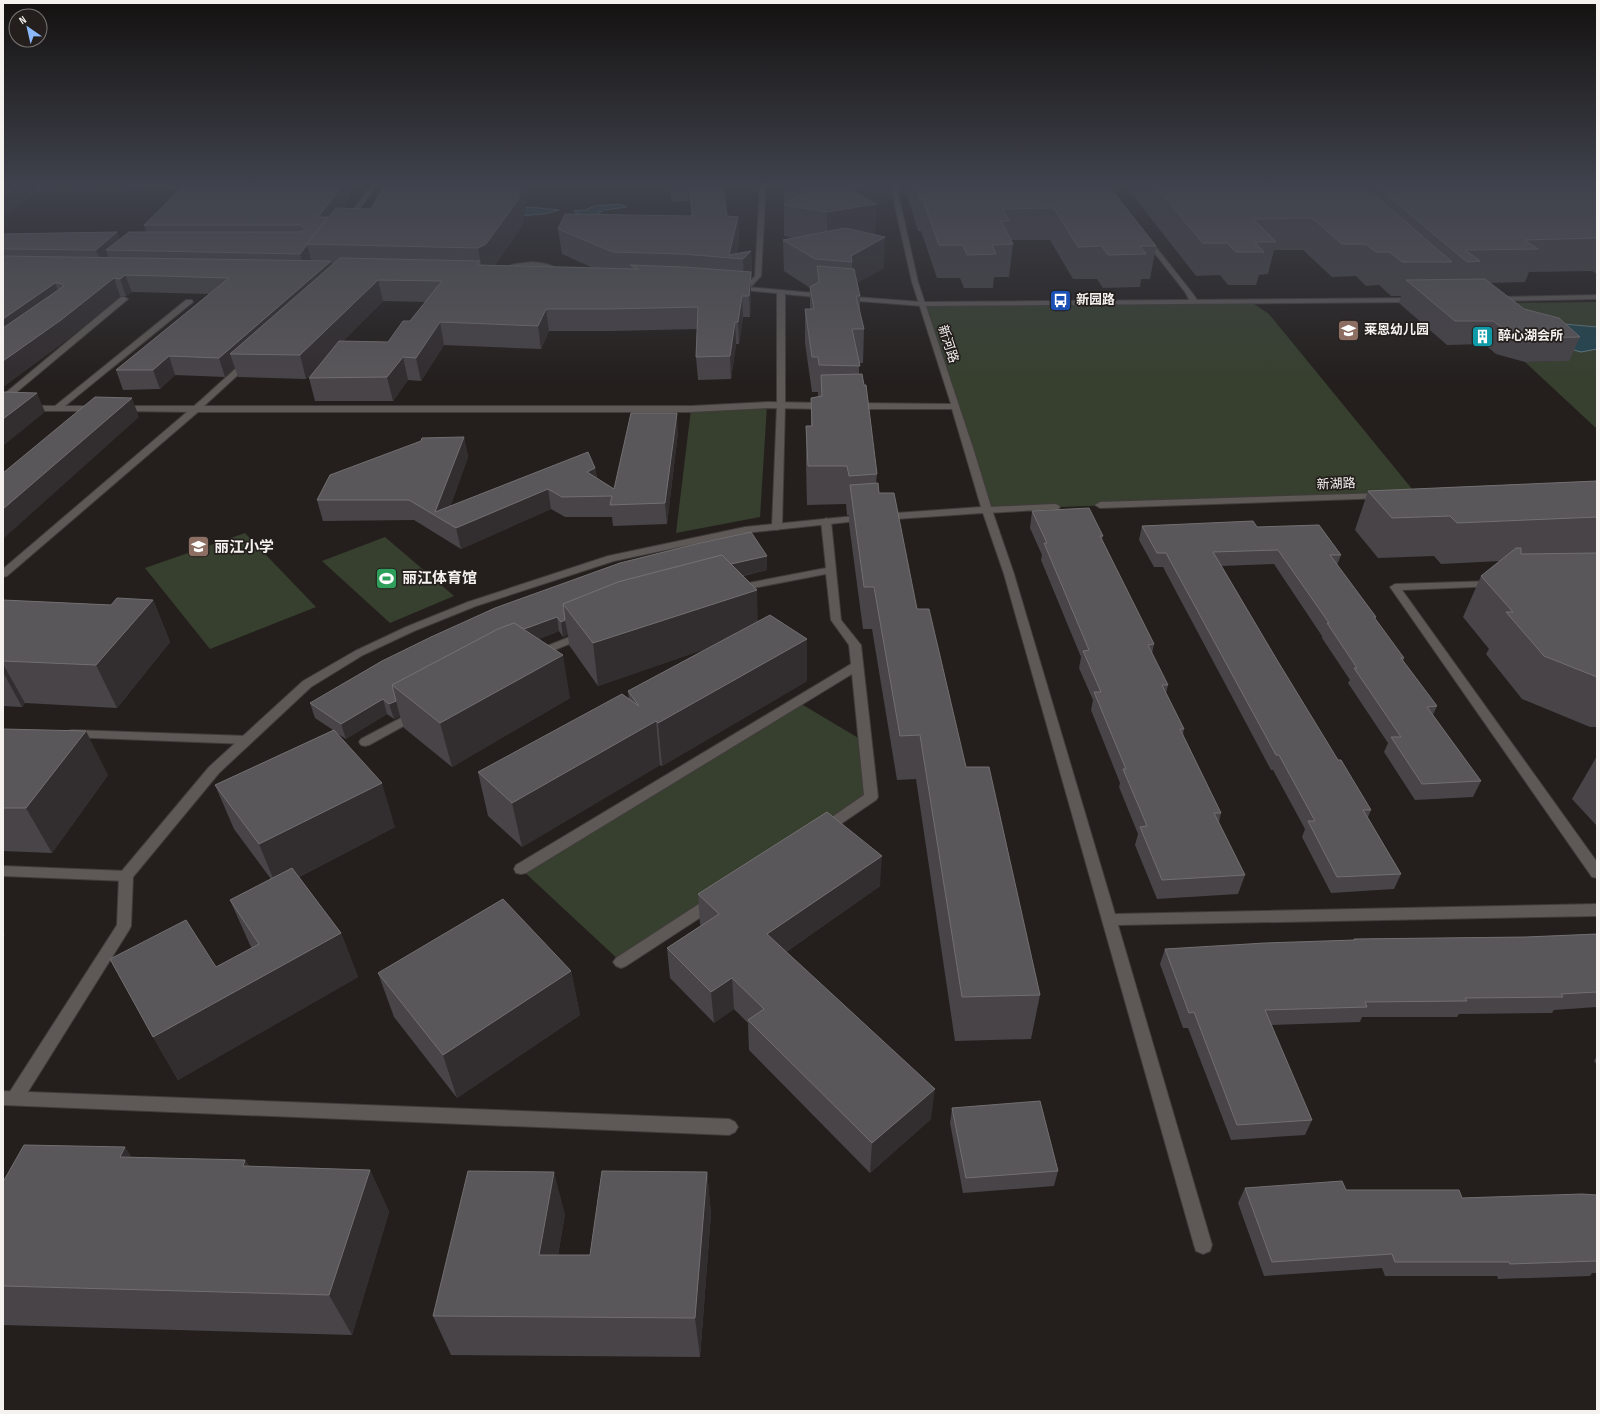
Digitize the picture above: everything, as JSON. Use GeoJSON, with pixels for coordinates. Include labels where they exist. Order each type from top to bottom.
{"type":"FeatureCollection","features":[{"type":"Feature","properties":{"kind":"street"},"geometry":{"type":"LineString","coordinates":[[746,289],[758,276],[759,250]]}},
{"type":"Feature","properties":{"kind":"street","name":"新河路"},"geometry":{"type":"LineString","coordinates":[[908,250],[915,282],[987,510],[1009,574],[1203,1245]]}},
{"type":"Feature","properties":{"kind":"street"},"geometry":{"type":"LineString","coordinates":[[1155,250],[1188,291],[1194,302]]}},
{"type":"Feature","properties":{"kind":"street"},"geometry":{"type":"LineString","coordinates":[[492,273],[518,265],[542,265],[556,269],[562,274],[561,280],[554,280]]}},
{"type":"Feature","properties":{"kind":"street"},"geometry":{"type":"LineString","coordinates":[[730,288],[830,296]]}},
{"type":"Feature","properties":{"kind":"street"},"geometry":{"type":"LineString","coordinates":[[777,527],[781,405],[781,292]]}},
{"type":"Feature","properties":{"kind":"street"},"geometry":{"type":"LineString","coordinates":[[838,297],[922,304],[1425,300]]}},
{"type":"Feature","properties":{"kind":"street"},"geometry":{"type":"LineString","coordinates":[[1490,299],[1597,297]]}},
{"type":"Feature","properties":{"kind":"street"},"geometry":{"type":"LineString","coordinates":[[3,399],[124,299]]}},
{"type":"Feature","properties":{"kind":"street"},"geometry":{"type":"LineString","coordinates":[[56,409],[189,302]]}},
{"type":"Feature","properties":{"kind":"street"},"geometry":{"type":"LineString","coordinates":[[3,574],[195,409],[256,354]]}},
{"type":"Feature","properties":{"kind":"street"},"geometry":{"type":"LineString","coordinates":[[3,408],[691,409],[781,405],[955,407]]}},
{"type":"Feature","properties":{"kind":"street","name":"新湖路"},"geometry":{"type":"LineString","coordinates":[[1100,505],[1394,496]]}},
{"type":"Feature","properties":{"kind":"street"},"geometry":{"type":"LineString","coordinates":[[9,1098],[124,926],[126,876],[214,770],[307,684],[359,653],[410,629],[465,607],[612,558],[745,530],[826,521],[1055,507]]}},
{"type":"Feature","properties":{"kind":"street"},"geometry":{"type":"LineString","coordinates":[[812,836],[871,798],[855,645],[836,620],[826,521]]}},
{"type":"Feature","properties":{"kind":"street"},"geometry":{"type":"LineString","coordinates":[[727,590],[831,570]]}},
{"type":"Feature","properties":{"kind":"street"},"geometry":{"type":"LineString","coordinates":[[1504,583],[1395,587],[1597,873]]}},
{"type":"Feature","properties":{"kind":"street"},"geometry":{"type":"LineString","coordinates":[[524,659],[589,632]]}},
{"type":"Feature","properties":{"kind":"street"},"geometry":{"type":"LineString","coordinates":[[521,869],[857,666]]}},
{"type":"Feature","properties":{"kind":"street"},"geometry":{"type":"LineString","coordinates":[[365,742],[427,708]]}},
{"type":"Feature","properties":{"kind":"street"},"geometry":{"type":"LineString","coordinates":[[58,734],[247,740]]}},
{"type":"Feature","properties":{"kind":"street"},"geometry":{"type":"LineString","coordinates":[[3,871],[126,876]]}},
{"type":"Feature","properties":{"kind":"street"},"geometry":{"type":"LineString","coordinates":[[621,962],[726,893]]}},
{"type":"Feature","properties":{"kind":"street"},"geometry":{"type":"LineString","coordinates":[[1109,920],[1597,910]]}},
{"type":"Feature","properties":{"kind":"street"},"geometry":{"type":"LineString","coordinates":[[9,1098],[729,1127]]}},
{"type":"Feature","properties":{"kind":"green space"},"geometry":{"type":"Polygon","coordinates":[[[1597,302],[1597,429],[1525,362],[1554,361],[1486,303],[1597,302]]]}},
{"type":"Feature","properties":{"kind":"green space"},"geometry":{"type":"Polygon","coordinates":[[[1254,304],[1269,314],[1417,495],[987,510],[922,305],[1254,304]]]}},
{"type":"Feature","properties":{"kind":"green space"},"geometry":{"type":"Polygon","coordinates":[[[767,405],[760,517],[676,533],[691,409],[767,405]]]}},
{"type":"Feature","properties":{"kind":"green space"},"geometry":{"type":"Polygon","coordinates":[[[245,533],[316,607],[210,649],[145,568],[245,533]]]}},
{"type":"Feature","properties":{"kind":"green space","name":"丽江体育馆"},"geometry":{"type":"Polygon","coordinates":[[[385,537],[454,596],[390,623],[322,561],[385,537]]]}},
{"type":"Feature","properties":{"kind":"green space"},"geometry":{"type":"Polygon","coordinates":[[[798,702],[865,742],[871,797],[621,962],[521,869],[798,702]]]}},
{"type":"Feature","properties":{"kind":"water"},"geometry":{"type":"Polygon","coordinates":[[[1564,324],[1597,327],[1597,349],[1581,352],[1574,350],[1564,324]]]}},
{"type":"Feature","properties":{"kind":"building"},"geometry":{"type":"Polygon","coordinates":[[[106,250],[303,250],[300,254],[106,250]]]}},
{"type":"Feature","properties":{"kind":"building"},"geometry":{"type":"Polygon","coordinates":[[[608,250],[730,250],[729,255],[751,251],[743,259],[683,254],[613,252],[608,250]]]}},
{"type":"Feature","properties":{"kind":"building"},"geometry":{"type":"Polygon","coordinates":[[[800,250],[862,250],[851,256],[852,262],[815,259],[800,250]]]}},
{"type":"Feature","properties":{"kind":"building"},"geometry":{"type":"Polygon","coordinates":[[[965,250],[994,250],[996,254],[967,255],[965,250]]]}},
{"type":"Feature","properties":{"kind":"building"},"geometry":{"type":"Polygon","coordinates":[[[1105,250],[1143,250],[1146,254],[1108,255],[1105,250]]]}},
{"type":"Feature","properties":{"kind":"building"},"geometry":{"type":"Polygon","coordinates":[[[1234,250],[1262,250],[1264,252],[1236,252],[1234,250]]]}},
{"type":"Feature","properties":{"kind":"building"},"geometry":{"type":"Polygon","coordinates":[[[1373,250],[1438,250],[1452,262],[1402,262],[1390,252],[1376,252],[1373,250]]]}},
{"type":"Feature","properties":{"kind":"building"},"geometry":{"type":"Polygon","coordinates":[[[1453,250],[1466,250],[1480,261],[1467,262],[1453,250]]]}},
{"type":"Feature","properties":{"kind":"building"},"geometry":{"type":"Polygon","coordinates":[[[3,256],[331,261],[219,358],[169,356],[153,370],[116,370],[229,278],[125,275],[120,279],[114,278],[61,320],[3,361],[3,328],[64,286],[60,283],[55,283],[3,319],[3,256]]]}},
{"type":"Feature","properties":{"kind":"building"},"geometry":{"type":"Polygon","coordinates":[[[340,258],[480,261],[477,265],[638,269],[630,265],[751,272],[749,296],[742,296],[738,322],[735,322],[730,356],[696,357],[698,307],[546,309],[538,326],[440,322],[416,358],[403,357],[387,377],[309,378],[339,341],[388,342],[403,321],[410,321],[442,281],[378,280],[300,355],[230,354],[340,258]]]}},
{"type":"Feature","properties":{"kind":"building"},"geometry":{"type":"Polygon","coordinates":[[[817,266],[854,269],[860,296],[856,296],[864,329],[852,329],[860,366],[819,365],[818,357],[812,357],[805,309],[814,309],[810,287],[819,282],[817,266]]]}},
{"type":"Feature","properties":{"kind":"building"},"geometry":{"type":"Polygon","coordinates":[[[1485,279],[1524,309],[1559,318],[1580,337],[1534,338],[1505,330],[1493,321],[1455,321],[1406,280],[1485,279]]]}},
{"type":"Feature","properties":{"kind":"building"},"geometry":{"type":"Polygon","coordinates":[[[862,374],[864,385],[866,385],[877,474],[849,476],[847,466],[808,466],[806,426],[812,426],[811,398],[822,396],[821,375],[862,374]]]}},
{"type":"Feature","properties":{"kind":"building"},"geometry":{"type":"Polygon","coordinates":[[[3,392],[37,393],[3,419],[3,392]]]}},
{"type":"Feature","properties":{"kind":"building"},"geometry":{"type":"Polygon","coordinates":[[[95,397],[132,398],[3,509],[3,473],[95,397]]]}},
{"type":"Feature","properties":{"kind":"building"},"geometry":{"type":"Polygon","coordinates":[[[631,413],[677,413],[665,503],[610,505],[612,496],[562,497],[548,489],[456,528],[409,500],[317,500],[330,475],[421,441],[422,438],[464,437],[435,512],[588,452],[595,468],[587,472],[614,489],[631,413]]]}},
{"type":"Feature","properties":{"kind":"building"},"geometry":{"type":"Polygon","coordinates":[[[1597,481],[1597,517],[1457,523],[1450,516],[1392,518],[1368,491],[1597,481]]]}},
{"type":"Feature","properties":{"kind":"building"},"geometry":{"type":"Polygon","coordinates":[[[878,483],[879,493],[894,493],[917,609],[929,609],[966,767],[989,767],[1040,995],[962,997],[920,735],[900,736],[874,587],[864,587],[850,485],[878,483]]]}},
{"type":"Feature","properties":{"kind":"building"},"geometry":{"type":"Polygon","coordinates":[[[1089,508],[1103,536],[1100,536],[1154,644],[1148,645],[1168,685],[1162,685],[1184,729],[1180,729],[1221,813],[1214,813],[1245,875],[1162,880],[1140,827],[1147,826],[1123,769],[1126,769],[1094,692],[1101,692],[1083,651],[1089,650],[1044,543],[1047,543],[1032,511],[1089,508]]]}},
{"type":"Feature","properties":{"kind":"building"},"geometry":{"type":"Polygon","coordinates":[[[1253,521],[1257,527],[1319,525],[1341,555],[1330,555],[1376,617],[1374,617],[1404,658],[1401,658],[1437,706],[1427,707],[1481,781],[1422,784],[1391,737],[1401,737],[1354,668],[1357,668],[1327,623],[1329,623],[1278,550],[1213,552],[1338,760],[1341,760],[1371,810],[1363,810],[1401,874],[1337,877],[1308,821],[1315,821],[1279,755],[1276,755],[1166,553],[1157,553],[1142,526],[1253,521]]]}},
{"type":"Feature","properties":{"kind":"building"},"geometry":{"type":"Polygon","coordinates":[[[751,532],[767,556],[731,564],[722,555],[618,582],[563,604],[565,620],[561,622],[557,617],[524,629],[514,623],[498,629],[392,685],[396,701],[389,704],[383,699],[341,724],[310,703],[382,661],[495,608],[620,563],[751,532]]]}},
{"type":"Feature","properties":{"kind":"building"},"geometry":{"type":"Polygon","coordinates":[[[1516,548],[1521,548],[1521,554],[1597,553],[1597,677],[1544,656],[1506,612],[1513,612],[1481,576],[1516,548]]]}},
{"type":"Feature","properties":{"kind":"building"},"geometry":{"type":"Polygon","coordinates":[[[722,555],[757,590],[593,643],[563,604],[618,582],[722,555]]]}},
{"type":"Feature","properties":{"kind":"building"},"geometry":{"type":"Polygon","coordinates":[[[117,598],[153,600],[96,665],[3,661],[3,600],[111,605],[117,598]]]}},
{"type":"Feature","properties":{"kind":"building"},"geometry":{"type":"Polygon","coordinates":[[[770,615],[807,639],[658,723],[656,721],[512,803],[478,772],[622,694],[639,706],[628,691],[770,615]]]}},
{"type":"Feature","properties":{"kind":"building"},"geometry":{"type":"Polygon","coordinates":[[[514,623],[563,655],[440,723],[392,685],[498,629],[514,623]]]}},
{"type":"Feature","properties":{"kind":"building"},"geometry":{"type":"Polygon","coordinates":[[[3,729],[86,731],[26,808],[3,808],[3,729]]]}},
{"type":"Feature","properties":{"kind":"building"},"geometry":{"type":"Polygon","coordinates":[[[334,730],[382,783],[259,844],[215,785],[334,730]]]}},
{"type":"Feature","properties":{"kind":"building"},"geometry":{"type":"Polygon","coordinates":[[[827,812],[882,856],[767,934],[935,1089],[872,1143],[748,1020],[764,1009],[732,978],[711,992],[667,948],[719,914],[698,894],[827,812]]]}},
{"type":"Feature","properties":{"kind":"building"},"geometry":{"type":"Polygon","coordinates":[[[292,868],[341,933],[153,1037],[110,959],[186,920],[216,967],[259,944],[230,900],[292,868]]]}},
{"type":"Feature","properties":{"kind":"building"},"geometry":{"type":"Polygon","coordinates":[[[503,899],[571,971],[443,1055],[378,973],[503,899]]]}},
{"type":"Feature","properties":{"kind":"building"},"geometry":{"type":"Polygon","coordinates":[[[1597,934],[1597,992],[1561,994],[1563,997],[1465,998],[1467,1001],[1365,1002],[1367,1007],[1265,1010],[1312,1120],[1237,1125],[1194,1012],[1189,1013],[1165,949],[1265,943],[1355,940],[1354,939],[1526,937],[1597,934]]]}},
{"type":"Feature","properties":{"kind":"building"},"geometry":{"type":"Polygon","coordinates":[[[1040,1101],[1058,1171],[966,1178],[952,1108],[1040,1101]]]}},
{"type":"Feature","properties":{"kind":"building"},"geometry":{"type":"Polygon","coordinates":[[[24,1145],[125,1147],[120,1157],[245,1160],[243,1166],[370,1170],[329,1295],[3,1286],[3,1182],[24,1145]]]}},
{"type":"Feature","properties":{"kind":"building"},"geometry":{"type":"Polygon","coordinates":[[[468,1171],[554,1172],[539,1255],[590,1255],[602,1171],[707,1172],[695,1318],[433,1316],[468,1171]]]}},
{"type":"Feature","properties":{"kind":"building"},"geometry":{"type":"Polygon","coordinates":[[[1342,1181],[1346,1190],[1459,1190],[1462,1198],[1582,1194],[1597,1195],[1597,1261],[1510,1264],[1509,1262],[1395,1262],[1392,1254],[1272,1262],[1245,1188],[1342,1181]]]}},
{"type":"Feature","properties":{"kind":"place","name":"新园路"},"geometry":{"type":"Point","coordinates":[1061,300]}},
{"type":"Feature","properties":{"kind":"place","name":"莱恩幼儿园"},"geometry":{"type":"Point","coordinates":[1349,330]}},
{"type":"Feature","properties":{"kind":"place","name":"醉心湖会所"},"geometry":{"type":"Point","coordinates":[1482,336]}},
{"type":"Feature","properties":{"kind":"place","name":"丽江小学"},"geometry":{"type":"Point","coordinates":[198,547]}},
{"type":"Feature","properties":{"kind":"place","name":"丽江体育馆"},"geometry":{"type":"Point","coordinates":[387,578]}}]}
